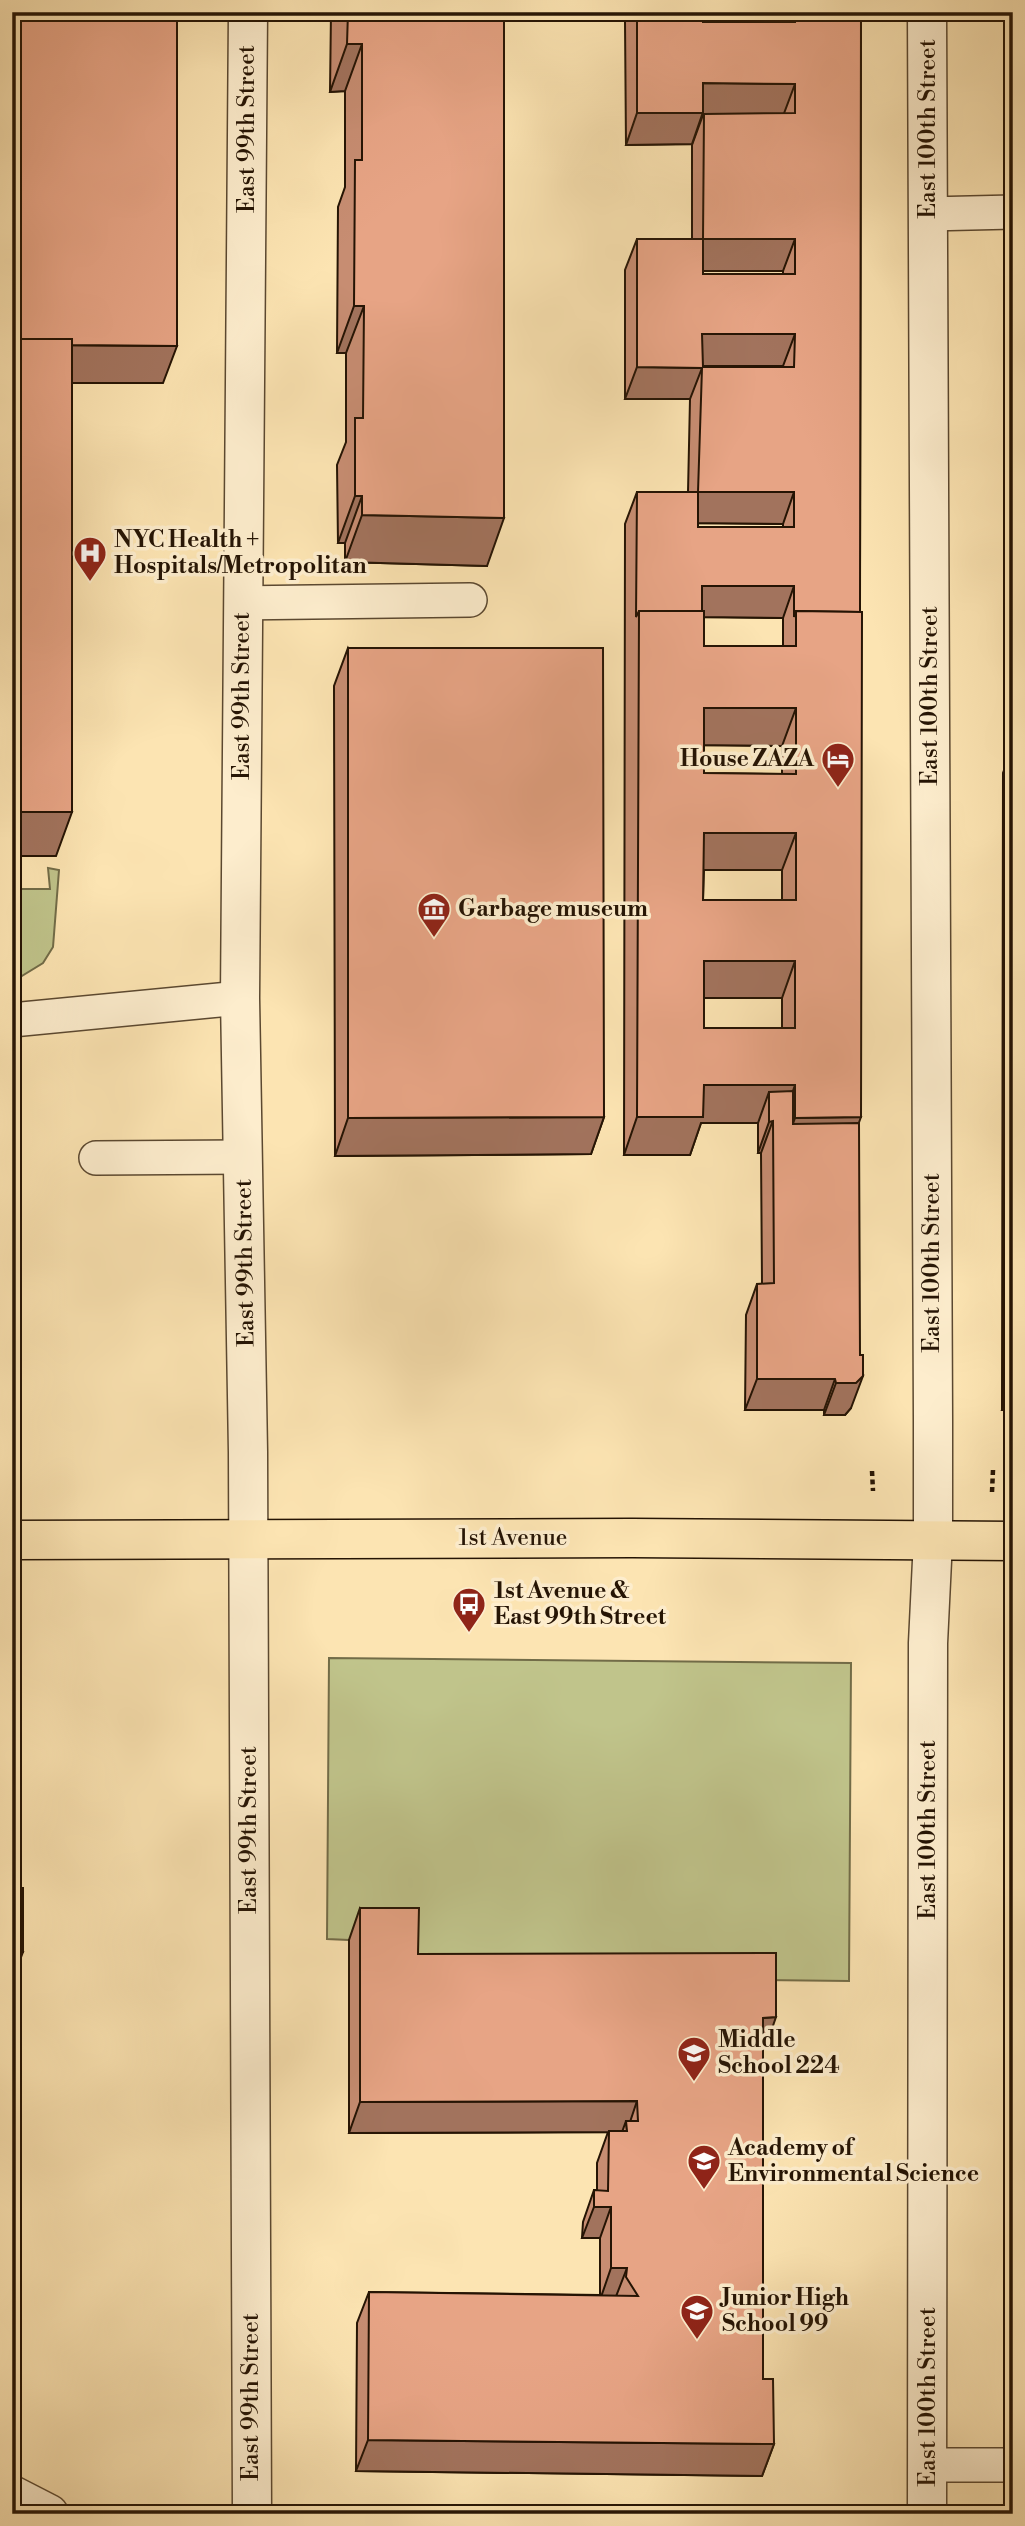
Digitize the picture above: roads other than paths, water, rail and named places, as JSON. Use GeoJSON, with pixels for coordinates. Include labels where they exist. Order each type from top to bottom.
{"type":"FeatureCollection","features":[{"type":"Feature","properties":{"kind":"main road","name":"1st Avenue"},"geometry":{"type":"LineString","coordinates":[[12,1540],[248,1538],[1013,1541]]}},
{"type":"Feature","properties":{"kind":"street","name":"East 99th Street"},"geometry":{"type":"LineString","coordinates":[[248,12],[240,998],[248,1538],[252,2514]]}},
{"type":"Feature","properties":{"kind":"street","name":"East 100th Street"},"geometry":{"type":"LineString","coordinates":[[928,12],[933,1540],[928,1643],[928,2514]]}},
{"type":"Feature","properties":{"kind":"street"},"geometry":{"type":"LineString","coordinates":[[12,2495],[49,2514]]}},
{"type":"Feature","properties":{"kind":"lane"},"geometry":{"type":"LineString","coordinates":[[928,214],[1013,212]]}},
{"type":"Feature","properties":{"kind":"lane"},"geometry":{"type":"LineString","coordinates":[[243,603],[470,600]]}},
{"type":"Feature","properties":{"kind":"lane"},"geometry":{"type":"LineString","coordinates":[[12,1020],[240,998]]}},
{"type":"Feature","properties":{"kind":"lane"},"geometry":{"type":"LineString","coordinates":[[96,1158],[243,1157]]}},
{"type":"Feature","properties":{"kind":"lane"},"geometry":{"type":"LineString","coordinates":[[928,2465],[1013,2465]]}},
{"type":"Feature","properties":{"kind":"place","name":"NYC Health + Hospitals/Metropolitan"},"geometry":{"type":"Point","coordinates":[90,583]}},
{"type":"Feature","properties":{"kind":"place","name":"House ZAZA"},"geometry":{"type":"Point","coordinates":[838,789]}},
{"type":"Feature","properties":{"kind":"place","name":"Garbage museum"},"geometry":{"type":"Point","coordinates":[434,939]}},
{"type":"Feature","properties":{"kind":"place","name":"1st Avenue & East 99th Street"},"geometry":{"type":"Point","coordinates":[469,1634]}},
{"type":"Feature","properties":{"kind":"place","name":"Middle School 224"},"geometry":{"type":"Point","coordinates":[694,2083]}},
{"type":"Feature","properties":{"kind":"place","name":"Academy of Environmental Science"},"geometry":{"type":"Point","coordinates":[704,2191]}},
{"type":"Feature","properties":{"kind":"place","name":"Junior High School 99"},"geometry":{"type":"Point","coordinates":[697,2341]}}]}
